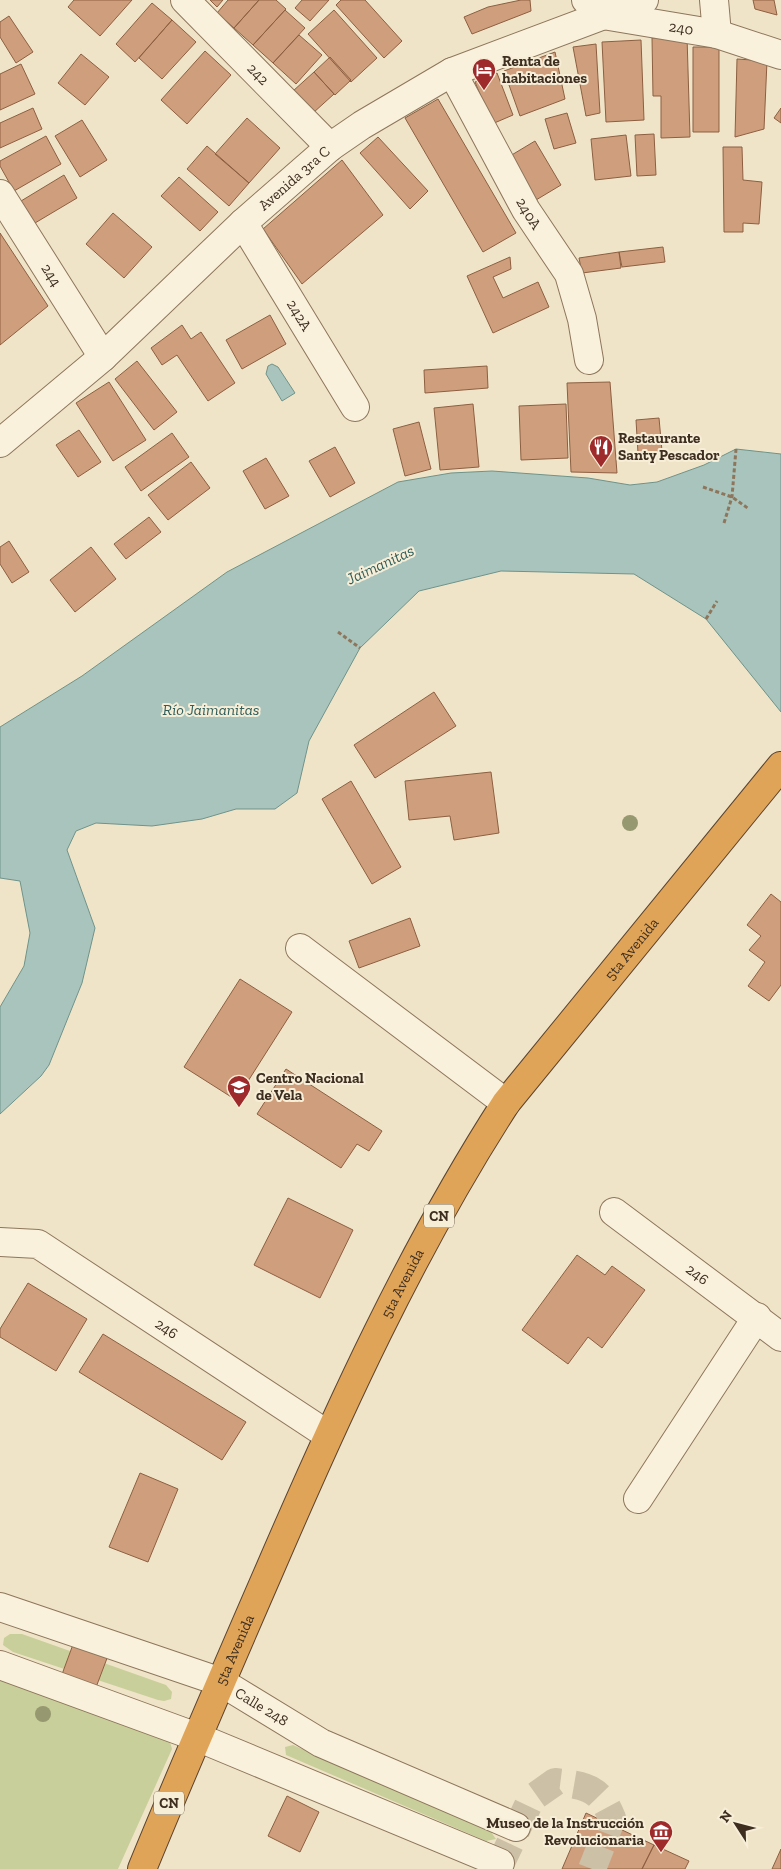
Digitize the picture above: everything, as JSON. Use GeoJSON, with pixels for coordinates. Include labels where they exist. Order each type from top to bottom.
{"type":"FeatureCollection","features":[{"type":"Feature","properties":{"kind":"highway","name":"5ta Avenida"},"geometry":{"type":"LineString","coordinates":[[142,1869],[197,1736],[328,1435],[416,1259],[472,1156],[506,1103],[781,766]]}},
{"type":"Feature","properties":{"kind":"street","name":"242"},"geometry":{"type":"LineString","coordinates":[[185,0],[330,148]]}},
{"type":"Feature","properties":{"kind":"street","name":"Avenida 3ra C"},"geometry":{"type":"LineString","coordinates":[[0,443],[103,357],[243,222],[330,148],[394,105],[452,72],[595,7],[644,0]]}},
{"type":"Feature","properties":{"kind":"street"},"geometry":{"type":"LineString","coordinates":[[714,0],[717,34]]}},
{"type":"Feature","properties":{"kind":"street","name":"240"},"geometry":{"type":"LineString","coordinates":[[595,7],[717,34],[781,55]]}},
{"type":"Feature","properties":{"kind":"street","name":"240A"},"geometry":{"type":"LineString","coordinates":[[452,72],[526,210],[569,274],[582,319],[588,360]]}},
{"type":"Feature","properties":{"kind":"street","name":"244"},"geometry":{"type":"LineString","coordinates":[[0,194],[103,357]]}},
{"type":"Feature","properties":{"kind":"street","name":"242A"},"geometry":{"type":"LineString","coordinates":[[243,222],[356,407]]}},
{"type":"Feature","properties":{"kind":"street"},"geometry":{"type":"LineString","coordinates":[[300,948],[506,1103]]}},
{"type":"Feature","properties":{"kind":"street","name":"246"},"geometry":{"type":"LineString","coordinates":[[614,1212],[757,1317],[781,1337]]}},
{"type":"Feature","properties":{"kind":"street","name":"246"},"geometry":{"type":"LineString","coordinates":[[0,1242],[38,1244],[328,1435]]}},
{"type":"Feature","properties":{"kind":"street"},"geometry":{"type":"LineString","coordinates":[[638,1499],[757,1317]]}},
{"type":"Feature","properties":{"kind":"street","name":"Calle 248"},"geometry":{"type":"LineString","coordinates":[[0,1607],[221,1682],[321,1743],[516,1827]]}},
{"type":"Feature","properties":{"kind":"street"},"geometry":{"type":"LineString","coordinates":[[0,1665],[197,1736],[500,1864]]}},
{"type":"Feature","properties":{"kind":"path"},"geometry":{"type":"LineString","coordinates":[[724,523],[732,497],[736,449]]}},
{"type":"Feature","properties":{"kind":"path"},"geometry":{"type":"LineString","coordinates":[[703,487],[732,497],[749,509]]}},
{"type":"Feature","properties":{"kind":"path"},"geometry":{"type":"LineString","coordinates":[[706,619],[717,601]]}},
{"type":"Feature","properties":{"kind":"path"},"geometry":{"type":"LineString","coordinates":[[338,632],[360,648]]}},
{"type":"Feature","properties":{"kind":"green space"},"geometry":{"type":"Polygon","coordinates":[[[10,1634],[22,1634],[166,1685],[172,1692],[171,1699],[158,1700],[13,1652],[3,1645],[4,1638],[10,1634]]]}},
{"type":"Feature","properties":{"kind":"green space"},"geometry":{"type":"Polygon","coordinates":[[[0,1667],[170,1742],[172,1749],[118,1869],[0,1869],[0,1667]]]}},
{"type":"Feature","properties":{"kind":"green space"},"geometry":{"type":"Polygon","coordinates":[[[293,1745],[491,1832],[496,1839],[486,1841],[286,1755],[285,1747],[293,1745]]]}},
{"type":"Feature","properties":{"kind":"water"},"geometry":{"type":"Polygon","coordinates":[[[272,364],[278,367],[295,393],[282,401],[266,374],[268,366],[272,364]]]}},
{"type":"Feature","properties":{"kind":"water","name":"Río Jaimanitas"},"geometry":{"type":"Polygon","coordinates":[[[736,449],[781,454],[781,712],[706,619],[634,574],[501,571],[419,591],[360,648],[309,741],[297,793],[275,809],[236,809],[202,819],[152,826],[96,823],[76,831],[67,850],[95,928],[82,983],[49,1065],[41,1076],[0,1114],[0,1007],[24,966],[30,933],[20,881],[0,878],[0,727],[82,676],[227,572],[398,482],[451,473],[492,471],[588,478],[630,485],[657,482],[704,465],[736,449]]]}},
{"type":"Feature","properties":{"kind":"building"},"geometry":{"type":"Polygon","coordinates":[[[74,0],[132,0],[100,36],[68,7],[74,0]]]}},
{"type":"Feature","properties":{"kind":"building"},"geometry":{"type":"Polygon","coordinates":[[[210,0],[223,0],[217,7],[210,0]]]}},
{"type":"Feature","properties":{"kind":"building"},"geometry":{"type":"Polygon","coordinates":[[[228,0],[259,0],[234,28],[217,13],[228,0]]]}},
{"type":"Feature","properties":{"kind":"building"},"geometry":{"type":"Polygon","coordinates":[[[259,0],[276,0],[286,9],[253,45],[234,28],[259,0]]]}},
{"type":"Feature","properties":{"kind":"building"},"geometry":{"type":"Polygon","coordinates":[[[302,0],[329,0],[310,21],[295,8],[302,0]]]}},
{"type":"Feature","properties":{"kind":"building"},"geometry":{"type":"Polygon","coordinates":[[[341,0],[365,0],[402,41],[384,58],[336,5],[341,0]]]}},
{"type":"Feature","properties":{"kind":"building"},"geometry":{"type":"Polygon","coordinates":[[[530,0],[531,11],[472,34],[464,17],[488,7],[530,0]]]}},
{"type":"Feature","properties":{"kind":"building"},"geometry":{"type":"Polygon","coordinates":[[[753,0],[774,0],[777,15],[755,9],[753,0]]]}},
{"type":"Feature","properties":{"kind":"building"},"geometry":{"type":"Polygon","coordinates":[[[152,3],[172,20],[135,62],[116,44],[152,3]]]}},
{"type":"Feature","properties":{"kind":"building"},"geometry":{"type":"Polygon","coordinates":[[[285,10],[305,28],[273,63],[253,45],[285,10]]]}},
{"type":"Feature","properties":{"kind":"building"},"geometry":{"type":"Polygon","coordinates":[[[334,10],[377,58],[351,82],[308,34],[334,10]]]}},
{"type":"Feature","properties":{"kind":"building"},"geometry":{"type":"Polygon","coordinates":[[[9,16],[33,52],[16,63],[0,37],[0,22],[9,16]]]}},
{"type":"Feature","properties":{"kind":"building"},"geometry":{"type":"Polygon","coordinates":[[[172,20],[196,42],[162,79],[139,58],[172,20]]]}},
{"type":"Feature","properties":{"kind":"building"},"geometry":{"type":"Polygon","coordinates":[[[299,35],[322,55],[296,84],[273,63],[299,35]]]}},
{"type":"Feature","properties":{"kind":"building"},"geometry":{"type":"Polygon","coordinates":[[[687,36],[690,137],[661,138],[661,96],[653,96],[652,38],[687,36]]]}},
{"type":"Feature","properties":{"kind":"building"},"geometry":{"type":"Polygon","coordinates":[[[641,40],[644,120],[606,122],[602,42],[641,40]]]}},
{"type":"Feature","properties":{"kind":"building"},"geometry":{"type":"Polygon","coordinates":[[[596,44],[600,113],[586,116],[573,47],[596,44]]]}},
{"type":"Feature","properties":{"kind":"building"},"geometry":{"type":"Polygon","coordinates":[[[693,47],[719,47],[719,132],[693,132],[693,47]]]}},
{"type":"Feature","properties":{"kind":"building"},"geometry":{"type":"Polygon","coordinates":[[[205,51],[231,75],[187,124],[161,100],[205,51]]]}},
{"type":"Feature","properties":{"kind":"building"},"geometry":{"type":"Polygon","coordinates":[[[555,52],[565,99],[520,116],[504,71],[555,52]]]}},
{"type":"Feature","properties":{"kind":"building"},"geometry":{"type":"Polygon","coordinates":[[[81,54],[109,77],[85,105],[58,83],[81,54]]]}},
{"type":"Feature","properties":{"kind":"building"},"geometry":{"type":"Polygon","coordinates":[[[330,57],[351,80],[335,95],[314,72],[330,57]]]}},
{"type":"Feature","properties":{"kind":"building"},"geometry":{"type":"Polygon","coordinates":[[[737,59],[767,61],[764,129],[735,137],[737,59]]]}},
{"type":"Feature","properties":{"kind":"building"},"geometry":{"type":"Polygon","coordinates":[[[21,64],[35,94],[0,110],[0,74],[21,64]]]}},
{"type":"Feature","properties":{"kind":"building"},"geometry":{"type":"Polygon","coordinates":[[[314,72],[334,94],[313,113],[293,91],[314,72]]]}},
{"type":"Feature","properties":{"kind":"building"},"geometry":{"type":"Polygon","coordinates":[[[497,73],[513,115],[492,124],[475,82],[497,73]]]}},
{"type":"Feature","properties":{"kind":"building"},"geometry":{"type":"Polygon","coordinates":[[[438,99],[516,233],[483,252],[405,118],[438,99]]]}},
{"type":"Feature","properties":{"kind":"building"},"geometry":{"type":"Polygon","coordinates":[[[33,108],[42,129],[0,148],[0,123],[33,108]]]}},
{"type":"Feature","properties":{"kind":"building"},"geometry":{"type":"Polygon","coordinates":[[[781,108],[781,123],[774,118],[781,108]]]}},
{"type":"Feature","properties":{"kind":"building"},"geometry":{"type":"Polygon","coordinates":[[[567,113],[576,143],[554,149],[545,119],[567,113]]]}},
{"type":"Feature","properties":{"kind":"building"},"geometry":{"type":"Polygon","coordinates":[[[247,118],[280,148],[249,183],[215,154],[247,118]]]}},
{"type":"Feature","properties":{"kind":"building"},"geometry":{"type":"Polygon","coordinates":[[[82,120],[107,160],[80,177],[55,136],[82,120]]]}},
{"type":"Feature","properties":{"kind":"building"},"geometry":{"type":"Polygon","coordinates":[[[654,134],[656,175],[637,176],[635,135],[654,134]]]}},
{"type":"Feature","properties":{"kind":"building"},"geometry":{"type":"Polygon","coordinates":[[[626,135],[631,176],[595,180],[591,139],[626,135]]]}},
{"type":"Feature","properties":{"kind":"building"},"geometry":{"type":"Polygon","coordinates":[[[46,136],[61,164],[14,191],[0,166],[0,161],[46,136]]]}},
{"type":"Feature","properties":{"kind":"building"},"geometry":{"type":"Polygon","coordinates":[[[378,137],[428,191],[410,209],[360,153],[378,137]]]}},
{"type":"Feature","properties":{"kind":"building"},"geometry":{"type":"Polygon","coordinates":[[[535,141],[561,185],[536,200],[510,156],[535,141]]]}},
{"type":"Feature","properties":{"kind":"building"},"geometry":{"type":"Polygon","coordinates":[[[207,146],[249,183],[229,206],[187,169],[207,146]]]}},
{"type":"Feature","properties":{"kind":"building"},"geometry":{"type":"Polygon","coordinates":[[[723,147],[742,147],[743,180],[762,182],[759,224],[743,223],[743,232],[724,232],[723,147]]]}},
{"type":"Feature","properties":{"kind":"building"},"geometry":{"type":"Polygon","coordinates":[[[342,160],[383,215],[302,284],[263,229],[342,160]]]}},
{"type":"Feature","properties":{"kind":"building"},"geometry":{"type":"Polygon","coordinates":[[[64,175],[77,198],[35,223],[21,201],[64,175]]]}},
{"type":"Feature","properties":{"kind":"building"},"geometry":{"type":"Polygon","coordinates":[[[179,177],[218,212],[200,231],[161,196],[179,177]]]}},
{"type":"Feature","properties":{"kind":"building"},"geometry":{"type":"Polygon","coordinates":[[[113,213],[152,247],[124,278],[86,244],[113,213]]]}},
{"type":"Feature","properties":{"kind":"building"},"geometry":{"type":"Polygon","coordinates":[[[0,233],[48,306],[0,345],[0,233]]]}},
{"type":"Feature","properties":{"kind":"building"},"geometry":{"type":"Polygon","coordinates":[[[663,247],[665,262],[622,267],[619,252],[663,247]]]}},
{"type":"Feature","properties":{"kind":"building"},"geometry":{"type":"Polygon","coordinates":[[[619,252],[621,268],[582,273],[579,258],[619,252]]]}},
{"type":"Feature","properties":{"kind":"building"},"geometry":{"type":"Polygon","coordinates":[[[510,257],[511,269],[493,277],[503,298],[538,282],[549,307],[493,333],[467,276],[510,257]]]}},
{"type":"Feature","properties":{"kind":"building"},"geometry":{"type":"Polygon","coordinates":[[[270,315],[286,344],[242,369],[226,340],[270,315]]]}},
{"type":"Feature","properties":{"kind":"building"},"geometry":{"type":"Polygon","coordinates":[[[182,325],[191,339],[201,332],[235,383],[208,401],[177,355],[162,365],[151,348],[182,325]]]}},
{"type":"Feature","properties":{"kind":"building"},"geometry":{"type":"Polygon","coordinates":[[[137,361],[177,412],[154,430],[115,379],[137,361]]]}},
{"type":"Feature","properties":{"kind":"building"},"geometry":{"type":"Polygon","coordinates":[[[487,366],[488,388],[425,393],[424,370],[487,366]]]}},
{"type":"Feature","properties":{"kind":"building"},"geometry":{"type":"Polygon","coordinates":[[[109,382],[146,440],[113,461],[76,403],[109,382]]]}},
{"type":"Feature","properties":{"kind":"building"},"geometry":{"type":"Polygon","coordinates":[[[610,382],[617,473],[571,472],[567,383],[610,382]]]}},
{"type":"Feature","properties":{"kind":"building"},"geometry":{"type":"Polygon","coordinates":[[[473,404],[479,467],[440,470],[434,408],[473,404]]]}},
{"type":"Feature","properties":{"kind":"building"},"geometry":{"type":"Polygon","coordinates":[[[566,404],[568,458],[521,460],[519,406],[566,404]]]}},
{"type":"Feature","properties":{"kind":"building"},"geometry":{"type":"Polygon","coordinates":[[[659,418],[662,451],[638,453],[636,420],[659,418]]]}},
{"type":"Feature","properties":{"kind":"building"},"geometry":{"type":"Polygon","coordinates":[[[419,422],[431,469],[405,476],[393,429],[419,422]]]}},
{"type":"Feature","properties":{"kind":"building"},"geometry":{"type":"Polygon","coordinates":[[[79,430],[101,462],[78,477],[56,445],[79,430]]]}},
{"type":"Feature","properties":{"kind":"building"},"geometry":{"type":"Polygon","coordinates":[[[172,433],[189,457],[141,491],[125,467],[172,433]]]}},
{"type":"Feature","properties":{"kind":"building"},"geometry":{"type":"Polygon","coordinates":[[[335,447],[355,483],[330,497],[309,461],[335,447]]]}},
{"type":"Feature","properties":{"kind":"building"},"geometry":{"type":"Polygon","coordinates":[[[266,458],[289,496],[265,509],[243,471],[266,458]]]}},
{"type":"Feature","properties":{"kind":"building"},"geometry":{"type":"Polygon","coordinates":[[[191,462],[210,488],[168,520],[148,495],[191,462]]]}},
{"type":"Feature","properties":{"kind":"building"},"geometry":{"type":"Polygon","coordinates":[[[149,517],[161,532],[126,559],[114,544],[149,517]]]}},
{"type":"Feature","properties":{"kind":"building"},"geometry":{"type":"Polygon","coordinates":[[[9,541],[29,572],[12,583],[0,564],[0,547],[9,541]]]}},
{"type":"Feature","properties":{"kind":"building"},"geometry":{"type":"Polygon","coordinates":[[[91,547],[116,579],[75,612],[50,580],[91,547]]]}},
{"type":"Feature","properties":{"kind":"building"},"geometry":{"type":"Polygon","coordinates":[[[434,692],[456,726],[375,778],[354,745],[434,692]]]}},
{"type":"Feature","properties":{"kind":"building"},"geometry":{"type":"Polygon","coordinates":[[[491,772],[499,833],[454,840],[450,816],[409,820],[405,781],[491,772]]]}},
{"type":"Feature","properties":{"kind":"building"},"geometry":{"type":"Polygon","coordinates":[[[351,781],[401,867],[372,884],[322,799],[351,781]]]}},
{"type":"Feature","properties":{"kind":"building"},"geometry":{"type":"Polygon","coordinates":[[[771,894],[781,902],[781,985],[769,1001],[748,986],[765,962],[749,950],[761,936],[747,925],[771,894]]]}},
{"type":"Feature","properties":{"kind":"building"},"geometry":{"type":"Polygon","coordinates":[[[410,918],[420,946],[359,968],[349,941],[410,918]]]}},
{"type":"Feature","properties":{"kind":"building"},"geometry":{"type":"Polygon","coordinates":[[[240,979],[292,1012],[236,1100],[184,1067],[240,979]]]}},
{"type":"Feature","properties":{"kind":"building"},"geometry":{"type":"Polygon","coordinates":[[[286,1069],[382,1131],[369,1151],[357,1144],[341,1168],[257,1114],[286,1069]]]}},
{"type":"Feature","properties":{"kind":"building"},"geometry":{"type":"Polygon","coordinates":[[[288,1198],[353,1230],[320,1298],[254,1265],[288,1198]]]}},
{"type":"Feature","properties":{"kind":"building"},"geometry":{"type":"Polygon","coordinates":[[[577,1255],[605,1275],[612,1266],[645,1290],[602,1348],[588,1337],[568,1364],[522,1330],[577,1255]]]}},
{"type":"Feature","properties":{"kind":"building"},"geometry":{"type":"Polygon","coordinates":[[[28,1283],[87,1319],[56,1371],[0,1337],[0,1329],[28,1283]]]}},
{"type":"Feature","properties":{"kind":"building"},"geometry":{"type":"Polygon","coordinates":[[[103,1334],[246,1422],[222,1460],[79,1372],[103,1334]]]}},
{"type":"Feature","properties":{"kind":"building"},"geometry":{"type":"Polygon","coordinates":[[[140,1473],[178,1489],[148,1562],[109,1547],[140,1473]]]}},
{"type":"Feature","properties":{"kind":"building"},"geometry":{"type":"Polygon","coordinates":[[[75,1639],[109,1653],[95,1690],[61,1677],[75,1639]]]}},
{"type":"Feature","properties":{"kind":"building"},"geometry":{"type":"Polygon","coordinates":[[[287,1796],[319,1812],[300,1852],[268,1836],[287,1796]]]}},
{"type":"Feature","properties":{"kind":"building"},"geometry":{"type":"Polygon","coordinates":[[[586,1813],[654,1845],[642,1869],[562,1869],[586,1813]]]}},
{"type":"Feature","properties":{"kind":"building","name":"Museo de la Instrucción Revolucionaria"},"geometry":{"type":"Polygon","coordinates":[[[654,1845],[689,1861],[685,1869],[642,1869],[654,1845]]]}},
{"type":"Feature","properties":{"kind":"building"},"geometry":{"type":"Polygon","coordinates":[[[781,1849],[781,1869],[772,1869],[781,1849]]]}},
{"type":"Feature","properties":{"kind":"tunnel"},"geometry":{"type":"LineString","coordinates":[[498,1869],[531,1799],[555,1782],[575,1785],[590,1790],[602,1799],[612,1818],[592,1869]]}},
{"type":"Feature","properties":{"kind":"place","name":"Renta de habitaciones"},"geometry":{"type":"Point","coordinates":[484,91]}},
{"type":"Feature","properties":{"kind":"place","name":"Restaurante Santy Pescador"},"geometry":{"type":"Point","coordinates":[601,468]}},
{"type":"Feature","properties":{"kind":"place","name":"Centro Nacional de Vela"},"geometry":{"type":"Point","coordinates":[239,1108]}},
{"type":"Feature","properties":{"kind":"place","name":"Museo de la Instrucción Revolucionaria"},"geometry":{"type":"Point","coordinates":[661,1853]}},
{"type":"Feature","properties":{"kind":"water label","name":"Jaimanitas"},"geometry":{"type":"Point","coordinates":[380,564]}}]}
